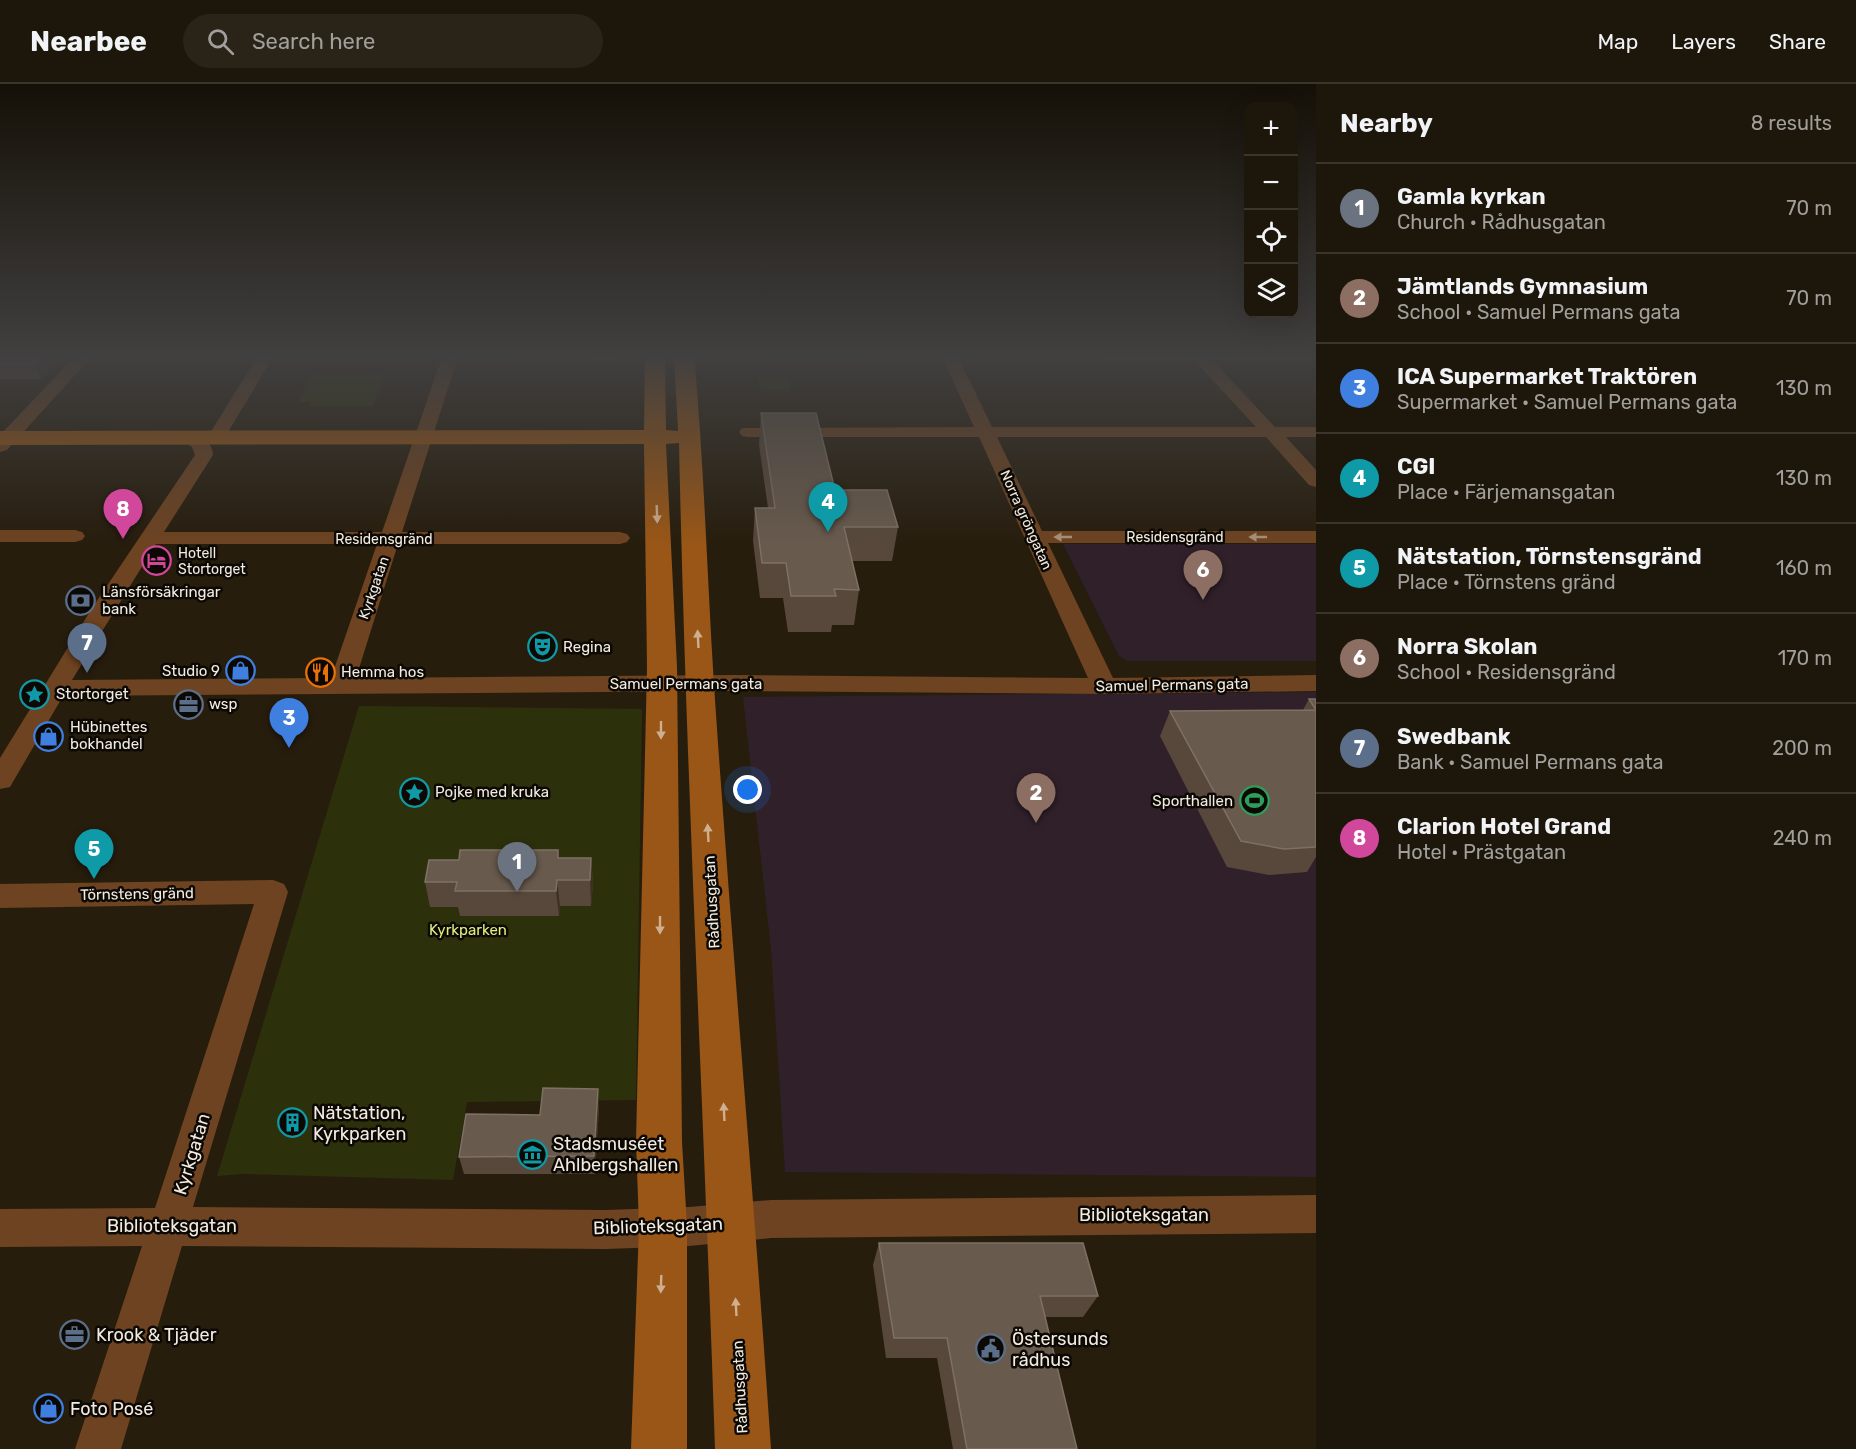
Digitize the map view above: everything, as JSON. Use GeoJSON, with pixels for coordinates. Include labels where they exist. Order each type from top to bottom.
{"type":"FeatureCollection","features":[{"type":"Feature","properties":{"kind":"main road","name":"Rådhusgatan"},"geometry":{"type":"LineString","coordinates":[[667,418],[673,446],[699,684],[732,1224],[742,1449]]}},
{"type":"Feature","properties":{"kind":"main road","name":"Rådhusgatan"},"geometry":{"type":"LineString","coordinates":[[659,1449],[663,1226],[659,1142],[662,684],[673,446],[676,418]]}},
{"type":"Feature","properties":{"kind":"main road"},"geometry":{"type":"LineString","coordinates":[[2,444],[188,438],[210,446]]}},
{"type":"Feature","properties":{"kind":"main road"},"geometry":{"type":"LineString","coordinates":[[2,444],[673,446]]}},
{"type":"Feature","properties":{"kind":"street"},"geometry":{"type":"LineString","coordinates":[[2,444],[27,418]]}},
{"type":"Feature","properties":{"kind":"street"},"geometry":{"type":"LineString","coordinates":[[0,780],[148,538],[228,418]]}},
{"type":"Feature","properties":{"kind":"street","name":"Kyrkgatan"},"geometry":{"type":"LineString","coordinates":[[341,685],[431,418]]}},
{"type":"Feature","properties":{"kind":"street","name":"Norra gröngatan"},"geometry":{"type":"LineString","coordinates":[[979,418],[1104,686]]}},
{"type":"Feature","properties":{"kind":"street"},"geometry":{"type":"LineString","coordinates":[[1257,418],[1316,481]]}},
{"type":"Feature","properties":{"kind":"street"},"geometry":{"type":"LineString","coordinates":[[748,432],[1316,432]]}},
{"type":"Feature","properties":{"kind":"street"},"geometry":{"type":"LineString","coordinates":[[0,536],[75,536]]}},
{"type":"Feature","properties":{"kind":"street","name":"Residensgränd"},"geometry":{"type":"LineString","coordinates":[[1035,537],[1316,537]]}},
{"type":"Feature","properties":{"kind":"street","name":"Residensgränd"},"geometry":{"type":"LineString","coordinates":[[148,538],[620,538]]}},
{"type":"Feature","properties":{"kind":"street","name":"Samuel Permans gata"},"geometry":{"type":"LineString","coordinates":[[56,688],[662,684],[1104,686],[1316,683]]}},
{"type":"Feature","properties":{"kind":"street","name":"Kyrkgatan"},"geometry":{"type":"LineString","coordinates":[[98,1449],[170,1226],[273,892]]}},
{"type":"Feature","properties":{"kind":"street","name":"Törnstens gränd"},"geometry":{"type":"LineString","coordinates":[[0,896],[273,892]]}},
{"type":"Feature","properties":{"kind":"street","name":"Biblioteksgatan"},"geometry":{"type":"LineString","coordinates":[[0,1228],[170,1226],[599,1229],[732,1224],[771,1219],[1316,1214]]}},
{"type":"Feature","properties":{"kind":"shaded area"},"geometry":{"type":"Polygon","coordinates":[[[1063,544],[1316,544],[1316,661],[1128,661],[1119,656],[1063,544]]]}},
{"type":"Feature","properties":{"kind":"shaded area"},"geometry":{"type":"Polygon","coordinates":[[[1316,692],[1316,1177],[785,1172],[771,949],[743,697],[1316,692]]]}},
{"type":"Feature","properties":{"kind":"green space","name":"Kyrkparken"},"geometry":{"type":"Polygon","coordinates":[[[359,706],[642,709],[636,1100],[467,1102],[453,1180],[244,1174],[217,1176],[359,706]]]}},
{"type":"Feature","properties":{"kind":"building"},"geometry":{"type":"Polygon","coordinates":[[[762,418],[817,418],[835,490],[887,490],[898,527],[844,527],[859,590],[834,589],[836,596],[791,596],[786,563],[762,563],[755,508],[775,508],[762,418]]]}},
{"type":"Feature","properties":{"kind":"building"},"geometry":{"type":"Polygon","coordinates":[[[1309,699],[1316,699],[1316,710],[1309,699]]]}},
{"type":"Feature","properties":{"kind":"building","name":"Sporthallen"},"geometry":{"type":"Polygon","coordinates":[[[1316,710],[1316,847],[1284,849],[1241,841],[1170,711],[1316,710]]]}},
{"type":"Feature","properties":{"kind":"building"},"geometry":{"type":"Polygon","coordinates":[[[460,850],[558,850],[558,858],[591,858],[590,880],[557,880],[556,891],[455,891],[457,882],[425,882],[429,860],[459,860],[460,850]]]}},
{"type":"Feature","properties":{"kind":"building","name":"Stadsmuséet Ahlbergshallen"},"geometry":{"type":"Polygon","coordinates":[[[543,1088],[598,1089],[594,1156],[459,1157],[466,1114],[540,1115],[543,1088]]]}},
{"type":"Feature","properties":{"kind":"building","name":"Östersunds rådhus"},"geometry":{"type":"Polygon","coordinates":[[[879,1243],[1083,1243],[1098,1296],[1040,1296],[1077,1449],[967,1449],[947,1338],[894,1338],[879,1243]]]}},
{"type":"Feature","properties":{"kind":"place","name":"CGI"},"geometry":{"type":"Point","coordinates":[828,532]}},
{"type":"Feature","properties":{"kind":"place","name":"Clarion Hotel Grand"},"geometry":{"type":"Point","coordinates":[123,539]}},
{"type":"Feature","properties":{"kind":"place","name":"Hotell Stortorget"},"geometry":{"type":"Point","coordinates":[157,561]}},
{"type":"Feature","properties":{"kind":"place","name":"Norra Skolan"},"geometry":{"type":"Point","coordinates":[1203,600]}},
{"type":"Feature","properties":{"kind":"place","name":"Länsförsäkringar bank"},"geometry":{"type":"Point","coordinates":[81,601]}},
{"type":"Feature","properties":{"kind":"place","name":"Regina"},"geometry":{"type":"Point","coordinates":[542,647]}},
{"type":"Feature","properties":{"kind":"place","name":"Studio 9"},"geometry":{"type":"Point","coordinates":[241,671]}},
{"type":"Feature","properties":{"kind":"place","name":"Hemma hos"},"geometry":{"type":"Point","coordinates":[320,672]}},
{"type":"Feature","properties":{"kind":"place","name":"Swedbank"},"geometry":{"type":"Point","coordinates":[87,673]}},
{"type":"Feature","properties":{"kind":"place","name":"Stortorget"},"geometry":{"type":"Point","coordinates":[35,694]}},
{"type":"Feature","properties":{"kind":"place","name":"wsp"},"geometry":{"type":"Point","coordinates":[188,704]}},
{"type":"Feature","properties":{"kind":"place","name":"Hübinettes bokhandel"},"geometry":{"type":"Point","coordinates":[49,736]}},
{"type":"Feature","properties":{"kind":"place","name":"ICA Supermarket Traktören"},"geometry":{"type":"Point","coordinates":[289,748]}},
{"type":"Feature","properties":{"kind":"place","name":"Pojke med kruka"},"geometry":{"type":"Point","coordinates":[414,792]}},
{"type":"Feature","properties":{"kind":"place","name":"Sporthallen"},"geometry":{"type":"Point","coordinates":[1254,801]}},
{"type":"Feature","properties":{"kind":"place","name":"Jämtlands Gymnasium"},"geometry":{"type":"Point","coordinates":[1036,823]}},
{"type":"Feature","properties":{"kind":"place","name":"Nätstation, Törnstensgränd"},"geometry":{"type":"Point","coordinates":[94,879]}},
{"type":"Feature","properties":{"kind":"place","name":"Gamla kyrkan"},"geometry":{"type":"Point","coordinates":[517,892]}},
{"type":"Feature","properties":{"kind":"place","name":"Nätstation, Kyrkparken"},"geometry":{"type":"Point","coordinates":[292,1123]}},
{"type":"Feature","properties":{"kind":"place","name":"Stadsmuséet Ahlbergshallen"},"geometry":{"type":"Point","coordinates":[532,1154]}},
{"type":"Feature","properties":{"kind":"place","name":"Krook & Tjäder"},"geometry":{"type":"Point","coordinates":[75,1335]}},
{"type":"Feature","properties":{"kind":"place","name":"Östersunds rådhus"},"geometry":{"type":"Point","coordinates":[991,1349]}},
{"type":"Feature","properties":{"kind":"place","name":"Foto Posé"},"geometry":{"type":"Point","coordinates":[49,1409]}}]}
